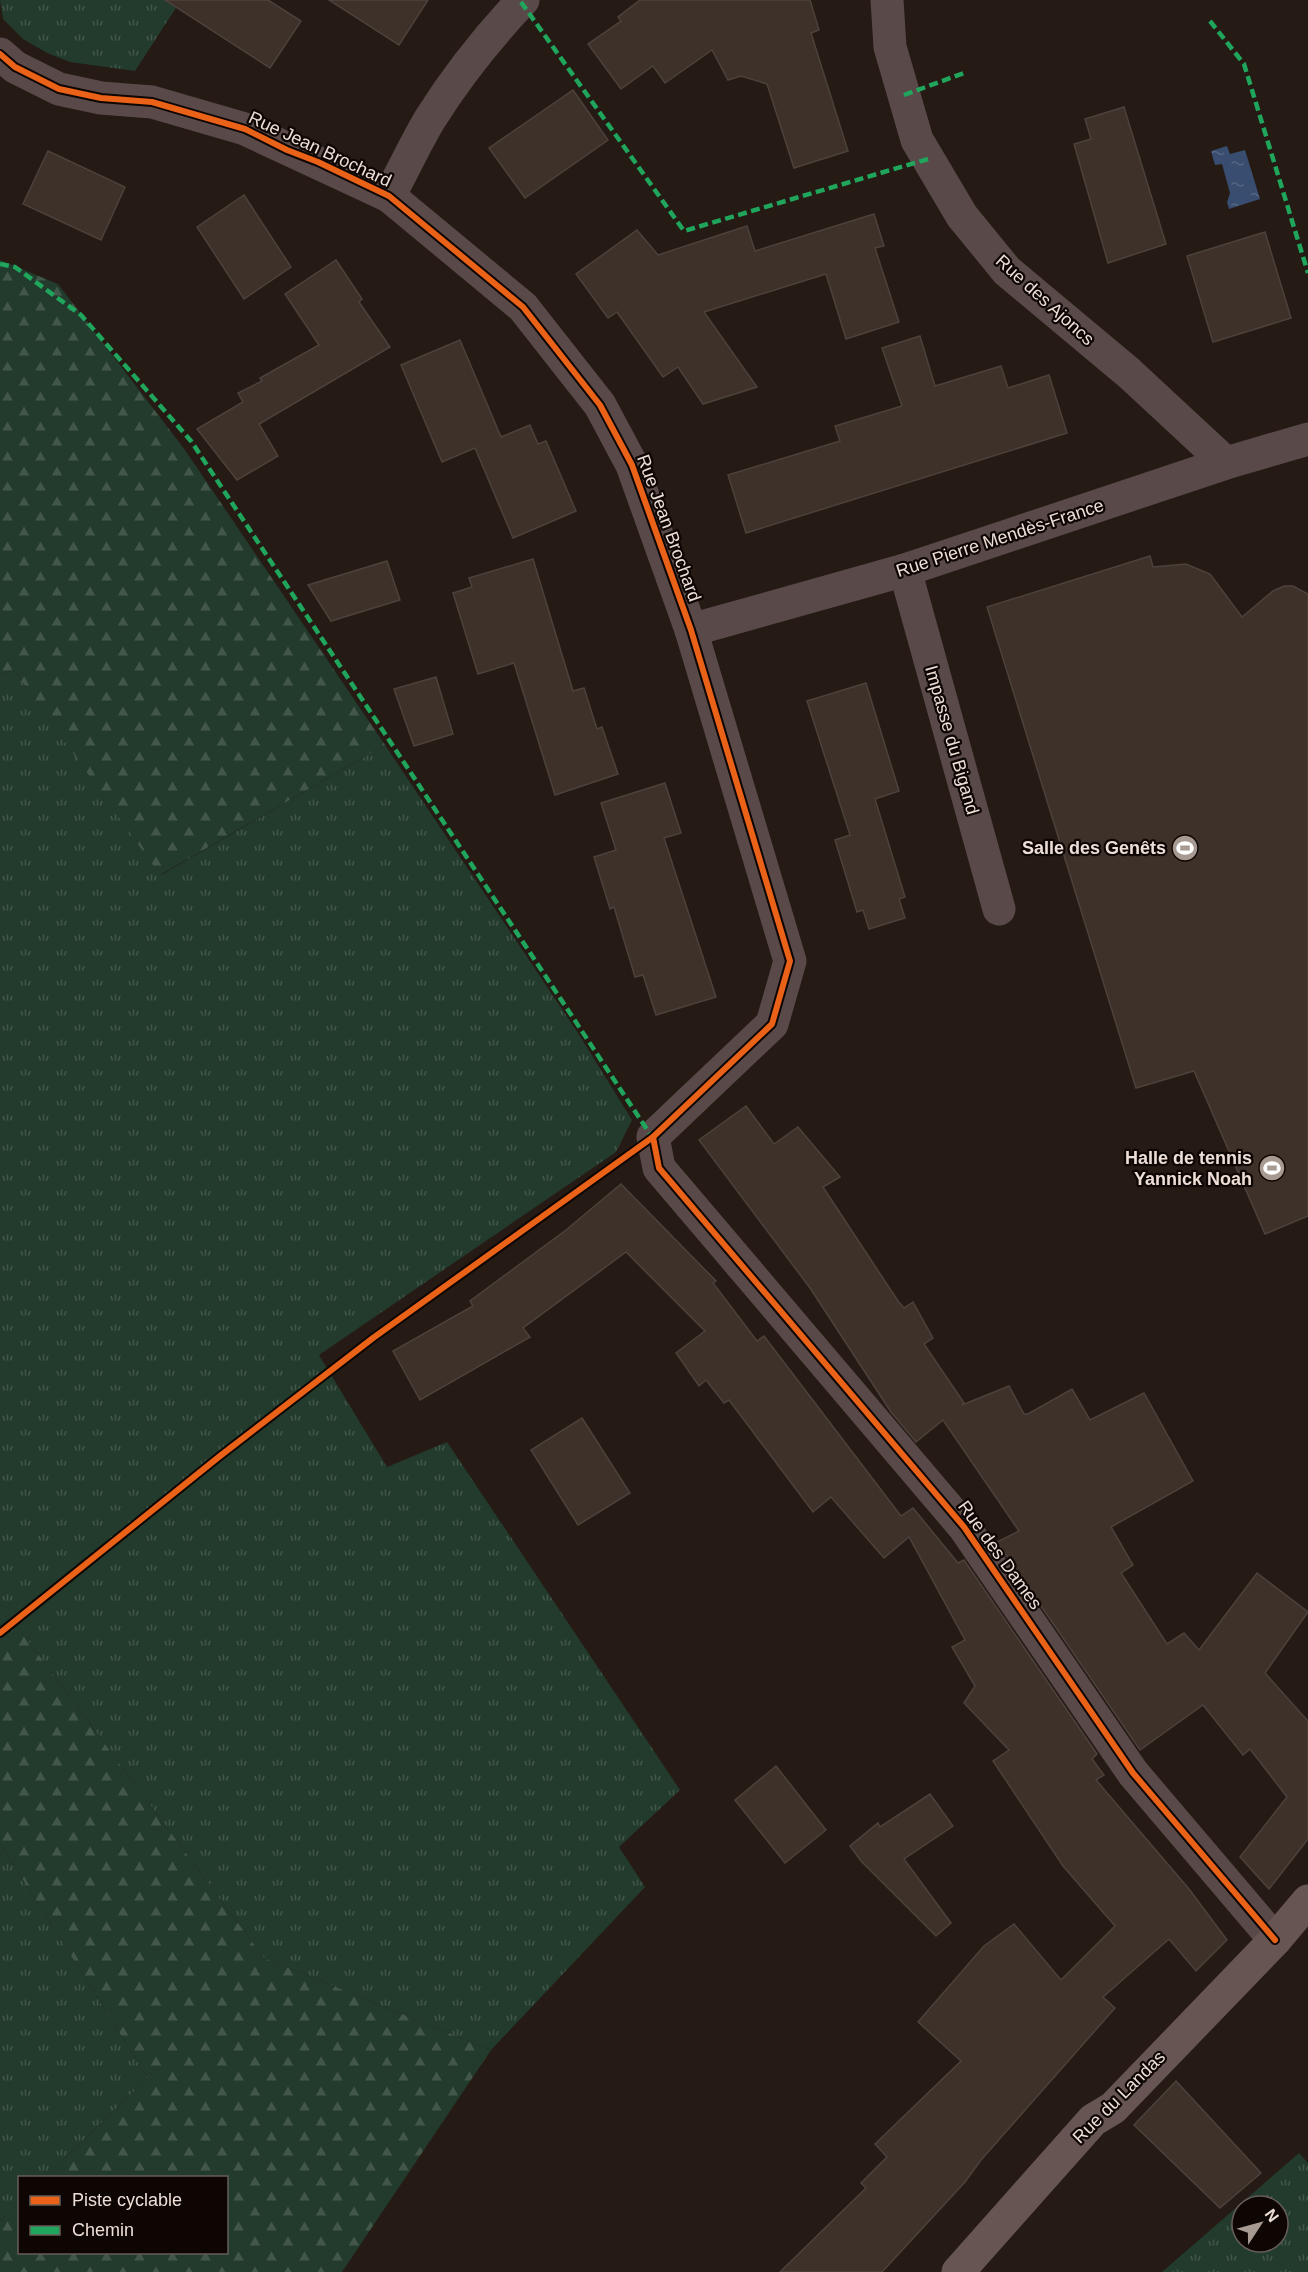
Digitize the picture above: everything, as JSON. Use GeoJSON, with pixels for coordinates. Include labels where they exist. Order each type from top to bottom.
{"type":"FeatureCollection","features":[{"type":"Feature","properties":{"kind":"street"},"geometry":{"type":"LineString","coordinates":[[389,196],[429,120],[494,30],[523,0]]}},
{"type":"Feature","properties":{"kind":"street","name":"Rue des Ajoncs"},"geometry":{"type":"LineString","coordinates":[[887,0],[890,46],[918,140],[962,216],[1006,271],[1129,373],[1226,463]]}},
{"type":"Feature","properties":{"kind":"street","name":"Rue Jean Brochard"},"geometry":{"type":"LineString","coordinates":[[0,54],[15,67],[59,89],[101,98],[152,102],[245,129],[389,196],[523,307],[600,405],[632,465],[691,630],[790,961],[772,1024],[653,1137]]}},
{"type":"Feature","properties":{"kind":"street","name":"Rue Pierre Mendès-France"},"geometry":{"type":"LineString","coordinates":[[691,630],[905,570],[1226,463],[1308,439]]}},
{"type":"Feature","properties":{"kind":"street","name":"Impasse du Bigand"},"geometry":{"type":"LineString","coordinates":[[905,570],[999,909]]}},
{"type":"Feature","properties":{"kind":"street","name":"Rue des Dames"},"geometry":{"type":"LineString","coordinates":[[653,1137],[659,1168],[964,1527],[1133,1773],[1275,1940]]}},
{"type":"Feature","properties":{"kind":"street","name":"Rue du Landas"},"geometry":{"type":"LineString","coordinates":[[958,2272],[1093,2120],[1113,2108],[1275,1940],[1308,1901]]}},
{"type":"Feature","properties":{"kind":"green space"},"geometry":{"type":"Polygon","coordinates":[[[0,0],[181,0],[135,71],[70,62],[47,53],[23,39],[3,19],[0,0]]]}},
{"type":"Feature","properties":{"kind":"green space"},"geometry":{"type":"Polygon","coordinates":[[[0,260],[58,284],[185,450],[385,745],[160,875],[13,669],[0,676],[0,260]]]}},
{"type":"Feature","properties":{"kind":"green space"},"geometry":{"type":"Polygon","coordinates":[[[13,669],[161,875],[385,745],[578,1033],[632,1120],[616,1152],[319,1355],[387,1467],[447,1442],[680,1790],[619,1847],[645,1887],[491,2050],[264,1958],[0,1603],[0,676],[13,669]]]}},
{"type":"Feature","properties":{"kind":"green space"},"geometry":{"type":"Polygon","coordinates":[[[0,1603],[264,1958],[491,2050],[342,2272],[0,2272],[0,2221],[18,2203],[18,2254],[228,2254],[228,2176],[46,2176],[148,2078],[0,1843],[0,1603]]]}},
{"type":"Feature","properties":{"kind":"green space"},"geometry":{"type":"Polygon","coordinates":[[[0,1843],[148,2078],[46,2176],[18,2176],[18,2203],[0,2221],[0,1843]]]}},
{"type":"Feature","properties":{"kind":"green space"},"geometry":{"type":"Polygon","coordinates":[[[1299,2153],[1308,2163],[1308,2272],[1162,2272],[1230,2213],[1230,2254],[1290,2254],[1290,2194],[1252,2194],[1299,2153]]]}},
{"type":"Feature","properties":{"kind":"water"},"geometry":{"type":"Polygon","coordinates":[[[1227,146],[1230,154],[1245,150],[1260,199],[1229,209],[1227,202],[1230,193],[1222,164],[1215,165],[1211,151],[1227,146]]]}},
{"type":"Feature","properties":{"kind":"building"},"geometry":{"type":"Polygon","coordinates":[[[165,0],[268,0],[301,21],[270,68],[165,0]]]}},
{"type":"Feature","properties":{"kind":"building"},"geometry":{"type":"Polygon","coordinates":[[[329,0],[428,0],[399,45],[329,0]]]}},
{"type":"Feature","properties":{"kind":"building"},"geometry":{"type":"Polygon","coordinates":[[[640,0],[810,0],[819,30],[811,33],[848,151],[794,168],[767,84],[741,76],[728,80],[712,50],[665,83],[653,66],[621,89],[588,44],[621,21],[618,17],[640,0]]]}},
{"type":"Feature","properties":{"kind":"building"},"geometry":{"type":"Polygon","coordinates":[[[573,90],[608,140],[525,198],[489,148],[573,90]]]}},
{"type":"Feature","properties":{"kind":"building"},"geometry":{"type":"Polygon","coordinates":[[[1124,107],[1166,244],[1108,263],[1074,144],[1091,139],[1085,119],[1124,107]]]}},
{"type":"Feature","properties":{"kind":"building"},"geometry":{"type":"Polygon","coordinates":[[[48,151],[125,187],[101,240],[23,204],[48,151]]]}},
{"type":"Feature","properties":{"kind":"building"},"geometry":{"type":"Polygon","coordinates":[[[244,195],[291,267],[244,299],[197,227],[244,195]]]}},
{"type":"Feature","properties":{"kind":"building"},"geometry":{"type":"Polygon","coordinates":[[[874,214],[884,246],[875,248],[899,322],[846,339],[826,274],[704,312],[757,387],[703,404],[678,367],[663,377],[617,312],[608,318],[576,274],[637,230],[658,255],[747,226],[755,251],[874,214]]]}},
{"type":"Feature","properties":{"kind":"building"},"geometry":{"type":"Polygon","coordinates":[[[1265,232],[1291,318],[1213,342],[1187,256],[1265,232]]]}},
{"type":"Feature","properties":{"kind":"building"},"geometry":{"type":"Polygon","coordinates":[[[336,260],[362,299],[359,302],[390,347],[259,424],[278,456],[237,480],[197,429],[243,402],[238,393],[262,381],[260,378],[319,345],[285,294],[336,260]]]}},
{"type":"Feature","properties":{"kind":"building"},"geometry":{"type":"Polygon","coordinates":[[[920,336],[935,386],[1001,366],[1008,388],[1049,375],[1067,433],[746,533],[728,475],[840,441],[835,426],[902,406],[882,348],[920,336]]]}},
{"type":"Feature","properties":{"kind":"building"},"geometry":{"type":"Polygon","coordinates":[[[460,340],[501,437],[530,425],[538,444],[546,441],[576,511],[513,538],[475,448],[442,462],[401,365],[460,340]]]}},
{"type":"Feature","properties":{"kind":"building","name":"Salle des Genêts"},"geometry":{"type":"Polygon","coordinates":[[[1150,556],[1153,567],[1186,564],[1210,574],[1242,617],[1273,591],[1284,586],[1293,586],[1308,594],[1308,1216],[1265,1234],[1194,1071],[1136,1088],[987,607],[1150,556]]]}},
{"type":"Feature","properties":{"kind":"building"},"geometry":{"type":"Polygon","coordinates":[[[533,559],[573,691],[584,688],[597,729],[602,727],[618,774],[555,795],[514,663],[478,674],[453,593],[472,587],[469,578],[533,559]]]}},
{"type":"Feature","properties":{"kind":"building"},"geometry":{"type":"Polygon","coordinates":[[[387,561],[400,600],[331,621],[308,585],[387,561]]]}},
{"type":"Feature","properties":{"kind":"building"},"geometry":{"type":"Polygon","coordinates":[[[436,677],[453,734],[414,746],[394,689],[436,677]]]}},
{"type":"Feature","properties":{"kind":"building"},"geometry":{"type":"Polygon","coordinates":[[[866,683],[899,791],[875,799],[905,897],[899,899],[905,918],[869,929],[863,910],[857,912],[835,840],[850,835],[807,701],[866,683]]]}},
{"type":"Feature","properties":{"kind":"building"},"geometry":{"type":"Polygon","coordinates":[[[665,783],[681,833],[664,838],[716,997],[656,1015],[643,975],[635,977],[614,907],[610,909],[594,857],[616,850],[601,803],[665,783]]]}},
{"type":"Feature","properties":{"kind":"building"},"geometry":{"type":"Polygon","coordinates":[[[746,1106],[774,1144],[798,1127],[840,1177],[823,1187],[898,1301],[904,1308],[913,1302],[933,1338],[924,1344],[964,1403],[962,1405],[1009,1386],[1024,1414],[1028,1414],[1072,1389],[1090,1420],[1144,1393],[1193,1481],[1111,1527],[1133,1565],[1121,1573],[1167,1644],[1184,1633],[1199,1650],[1257,1573],[1308,1612],[1265,1673],[1308,1721],[1308,1839],[1269,1889],[1240,1857],[1287,1797],[1250,1749],[1243,1755],[1203,1705],[1140,1750],[997,1542],[1019,1531],[943,1420],[916,1442],[891,1412],[810,1288],[699,1140],[746,1106]]]}},
{"type":"Feature","properties":{"kind":"building"},"geometry":{"type":"Polygon","coordinates":[[[621,1184],[716,1281],[713,1283],[757,1341],[764,1336],[901,1516],[913,1508],[958,1563],[964,1560],[1097,1754],[1092,1759],[1104,1775],[1096,1780],[1189,1889],[1227,1940],[1196,1971],[1169,1939],[1103,1997],[1115,2008],[981,2160],[965,2182],[882,2272],[780,2272],[866,2188],[861,2183],[887,2157],[875,2144],[961,2061],[918,2022],[984,1946],[1014,1924],[1061,1980],[1115,1926],[1063,1866],[993,1761],[1009,1750],[964,1703],[975,1686],[952,1647],[965,1640],[909,1537],[884,1558],[831,1497],[813,1512],[729,1400],[724,1403],[706,1380],[699,1386],[676,1353],[705,1331],[626,1252],[523,1328],[530,1337],[420,1400],[393,1351],[473,1306],[470,1301],[566,1230],[621,1184]]]}},
{"type":"Feature","properties":{"kind":"building"},"geometry":{"type":"Polygon","coordinates":[[[582,1418],[630,1493],[578,1525],[531,1450],[582,1418]]]}},
{"type":"Feature","properties":{"kind":"building"},"geometry":{"type":"Polygon","coordinates":[[[776,1766],[826,1830],[785,1863],[735,1800],[776,1766]]]}},
{"type":"Feature","properties":{"kind":"building"},"geometry":{"type":"Polygon","coordinates":[[[930,1794],[953,1826],[904,1859],[951,1923],[936,1936],[861,1861],[850,1846],[878,1823],[880,1827],[930,1794]]]}},
{"type":"Feature","properties":{"kind":"building"},"geometry":{"type":"Polygon","coordinates":[[[1176,2081],[1261,2173],[1236,2194],[1230,2194],[1230,2199],[1220,2208],[1134,2125],[1176,2081]]]}},
{"type":"Feature","properties":{"kind":"marked path"},"geometry":{"type":"LineString","coordinates":[[521,2],[684,231],[928,159]]}},
{"type":"Feature","properties":{"kind":"marked path"},"geometry":{"type":"LineString","coordinates":[[1210,21],[1244,64],[1308,273]]}},
{"type":"Feature","properties":{"kind":"marked path"},"geometry":{"type":"LineString","coordinates":[[904,95],[964,73]]}},
{"type":"Feature","properties":{"kind":"marked path"},"geometry":{"type":"LineString","coordinates":[[0,264],[15,267],[81,315],[191,441],[654,1140]]}},
{"type":"Feature","properties":{"kind":"cycle path"},"geometry":{"type":"LineString","coordinates":[[0,54],[15,67],[59,89],[101,98],[152,102],[245,129],[389,196],[523,307],[600,405],[632,465],[691,630],[790,961],[772,1024],[653,1137],[373,1338],[220,1456],[0,1633]]}},
{"type":"Feature","properties":{"kind":"cycle path"},"geometry":{"type":"LineString","coordinates":[[653,1137],[659,1168],[964,1527],[1133,1773],[1275,1940]]}},
{"type":"Feature","properties":{"kind":"place","name":"Salle des Genêts"},"geometry":{"type":"Point","coordinates":[1185,848]}},
{"type":"Feature","properties":{"kind":"place","name":"Halle de tennis Yannick Noah"},"geometry":{"type":"Point","coordinates":[1272,1168]}}]}
